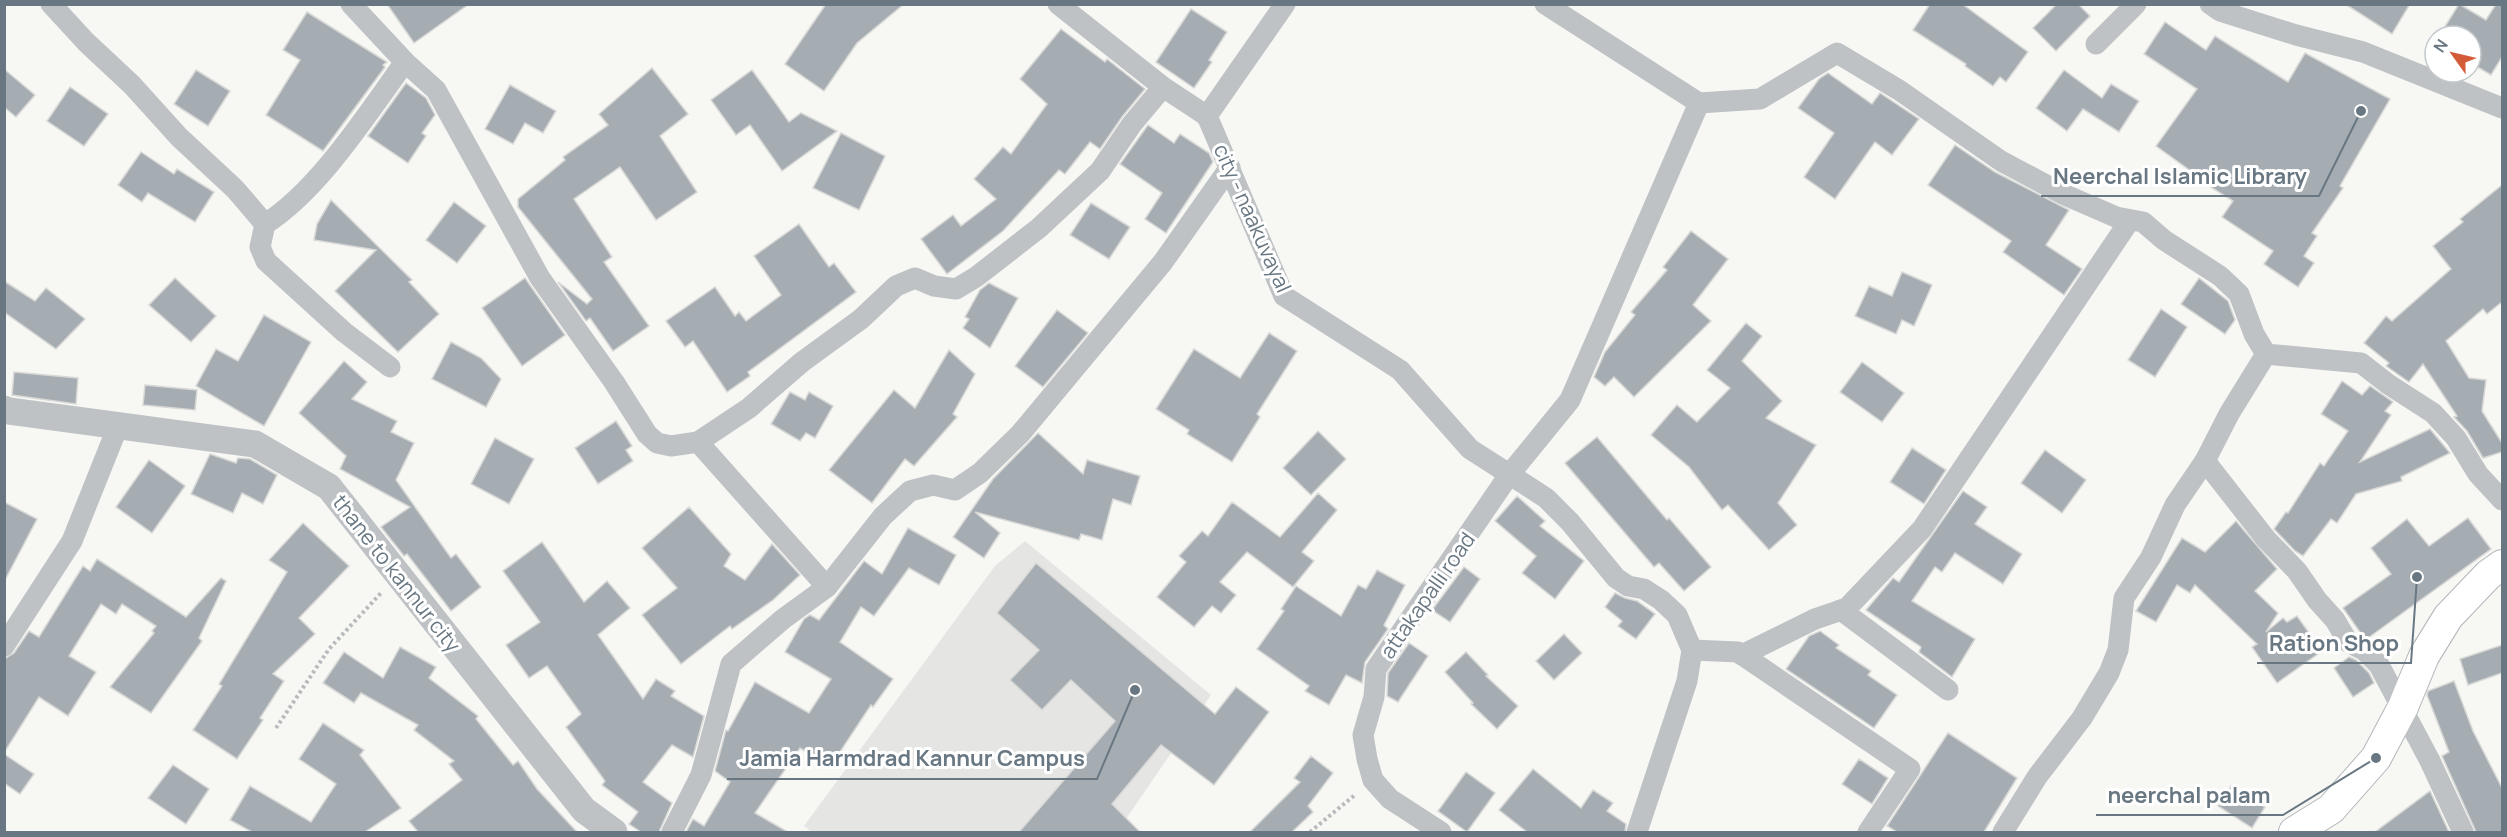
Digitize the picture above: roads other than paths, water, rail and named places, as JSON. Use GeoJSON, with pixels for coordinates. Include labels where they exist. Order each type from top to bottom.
{"type":"FeatureCollection","features":[{"type":"Feature","properties":{"kind":"main road"},"geometry":{"type":"LineString","coordinates":[[2294,832],[2331,809],[2376,758],[2403,707],[2424,656],[2448,617],[2488,575],[2502,565]]}},
{"type":"Feature","properties":{"kind":"street"},"geometry":{"type":"LineString","coordinates":[[51,4],[86,42],[132,85],[179,137],[235,189],[265,224]]}},
{"type":"Feature","properties":{"kind":"street"},"geometry":{"type":"LineString","coordinates":[[351,4],[405,62],[436,90],[540,278],[614,382],[647,434],[657,443],[671,446],[698,442],[749,408],[802,362],[861,319],[897,286],[915,278],[934,286],[956,289],[976,277],[1039,228],[1100,171],[1132,124],[1163,87]]}},
{"type":"Feature","properties":{"kind":"street"},"geometry":{"type":"LineString","coordinates":[[1058,4],[1163,87],[1207,116],[1285,4]]}},
{"type":"Feature","properties":{"kind":"street"},"geometry":{"type":"LineString","coordinates":[[1545,4],[1571,12],[1699,103],[1760,99],[1837,53],[1899,90],[2001,161],[2063,194],[2116,217],[2143,222],[2164,240],[2220,276],[2239,294],[2254,334],[2266,354]]}},
{"type":"Feature","properties":{"kind":"street"},"geometry":{"type":"LineString","coordinates":[[2096,44],[2136,4]]}},
{"type":"Feature","properties":{"kind":"street"},"geometry":{"type":"LineString","coordinates":[[2210,4],[2220,11],[2285,32],[2362,52],[2502,108]]}},
{"type":"Feature","properties":{"kind":"street"},"geometry":{"type":"LineString","coordinates":[[390,367],[344,332],[266,261],[260,247],[265,224],[280,215],[324,170],[405,62]]}},
{"type":"Feature","properties":{"kind":"street","name":"attakapalli road"},"geometry":{"type":"LineString","coordinates":[[1441,832],[1390,799],[1373,780],[1366,759],[1363,735],[1374,697],[1376,669],[1509,475],[1570,400],[1699,103]]}},
{"type":"Feature","properties":{"kind":"street","name":"city - naakuvayal"},"geometry":{"type":"LineString","coordinates":[[1207,116],[1284,296],[1400,370],[1470,449],[1546,498],[1570,522],[1616,578],[1628,586],[1644,589],[1661,600],[1677,615],[1692,650]]}},
{"type":"Feature","properties":{"kind":"street"},"geometry":{"type":"LineString","coordinates":[[672,832],[701,775],[731,664],[827,586],[884,516],[910,491],[933,485],[955,490],[980,473],[1020,434],[1163,262],[1230,167]]}},
{"type":"Feature","properties":{"kind":"street"},"geometry":{"type":"LineString","coordinates":[[1742,655],[1815,619],[1847,608],[1922,529],[2130,219]]}},
{"type":"Feature","properties":{"kind":"street"},"geometry":{"type":"LineString","coordinates":[[2003,832],[2037,777],[2082,718],[2109,673],[2118,650],[2124,598],[2155,549],[2175,505],[2205,460],[2229,414],[2266,354]]}},
{"type":"Feature","properties":{"kind":"street"},"geometry":{"type":"LineString","coordinates":[[2266,354],[2361,363],[2388,384],[2433,413],[2456,438],[2478,474],[2502,500]]}},
{"type":"Feature","properties":{"kind":"street","name":"thane to kannur city"},"geometry":{"type":"LineString","coordinates":[[4,409],[255,444],[329,487],[584,810],[614,832]]}},
{"type":"Feature","properties":{"kind":"street"},"geometry":{"type":"LineString","coordinates":[[4,646],[72,541],[118,426]]}},
{"type":"Feature","properties":{"kind":"street"},"geometry":{"type":"LineString","coordinates":[[698,442],[827,586]]}},
{"type":"Feature","properties":{"kind":"street"},"geometry":{"type":"LineString","coordinates":[[2205,460],[2266,539],[2297,571],[2317,600],[2335,620],[2348,642],[2364,650],[2379,665],[2403,707],[2463,832]]}},
{"type":"Feature","properties":{"kind":"street"},"geometry":{"type":"LineString","coordinates":[[1841,610],[1948,690]]}},
{"type":"Feature","properties":{"kind":"street"},"geometry":{"type":"LineString","coordinates":[[1637,832],[1688,681],[1692,650],[1738,652],[1910,769],[1868,832]]}},
{"type":"Feature","properties":{"kind":"place","name":"Neerchal Islamic Library"},"geometry":{"type":"Point","coordinates":[2361,111]}},
{"type":"Feature","properties":{"kind":"place","name":"Ration Shop"},"geometry":{"type":"Point","coordinates":[2417,577]}},
{"type":"Feature","properties":{"kind":"place","name":"Jamia Harmdrad Kannur Campus"},"geometry":{"type":"Point","coordinates":[1135,690]}},
{"type":"Feature","properties":{"kind":"place","name":"neerchal palam"},"geometry":{"type":"Point","coordinates":[2376,758]}}]}
